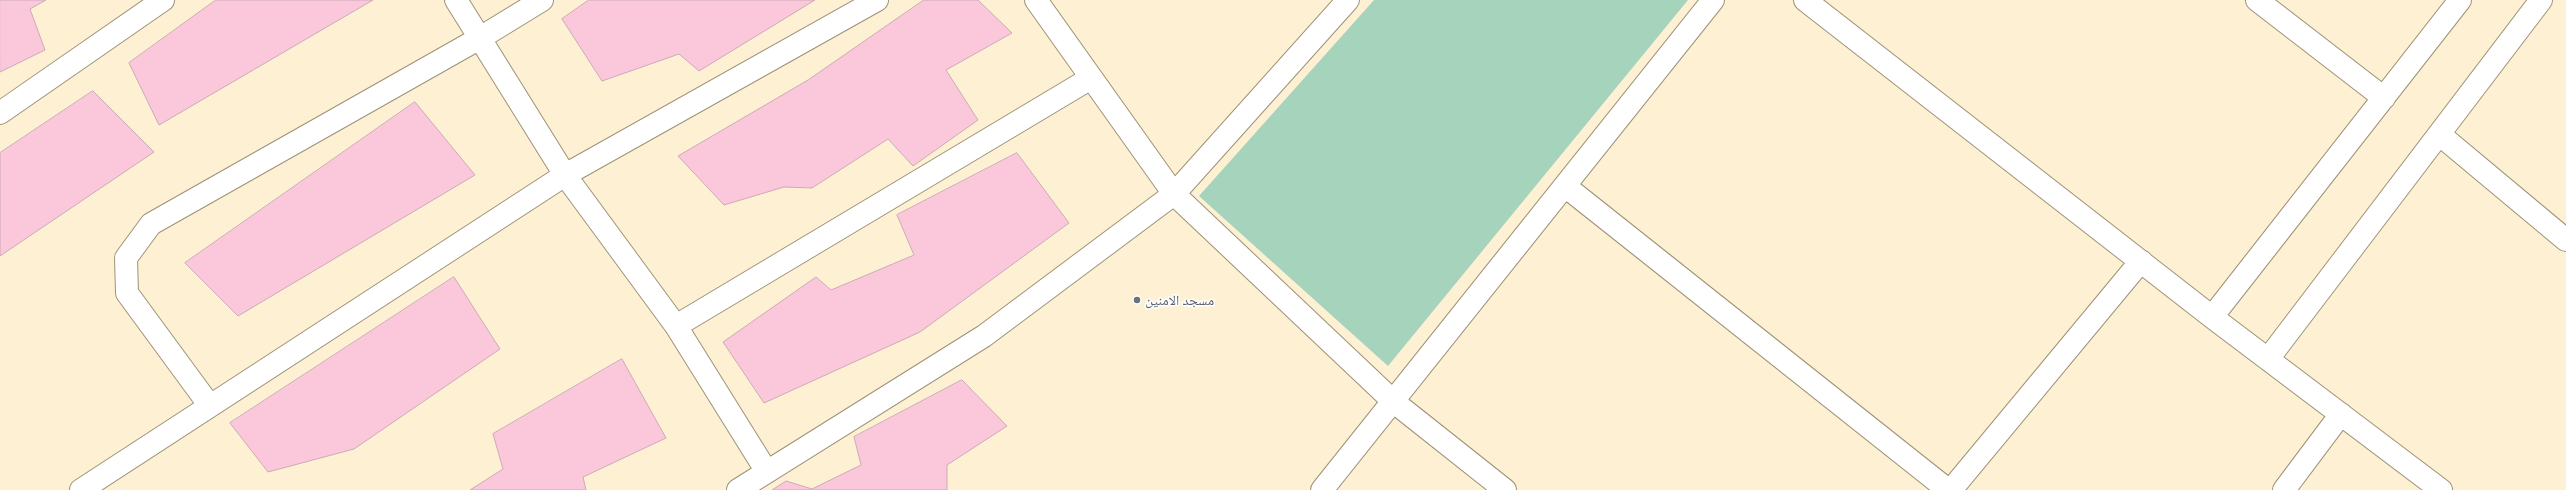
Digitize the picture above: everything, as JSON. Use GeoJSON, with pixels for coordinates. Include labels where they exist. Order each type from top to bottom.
{"type":"FeatureCollection","features":[{"type":"Feature","properties":{"kind":"street"},"geometry":{"type":"LineString","coordinates":[[0,113],[162,0]]}},
{"type":"Feature","properties":{"kind":"street"},"geometry":{"type":"LineString","coordinates":[[456,0],[565,175],[676,326],[767,472]]}},
{"type":"Feature","properties":{"kind":"street"},"geometry":{"type":"LineString","coordinates":[[210,406],[127,293],[126,258],[151,224],[480,38],[542,0]]}},
{"type":"Feature","properties":{"kind":"street"},"geometry":{"type":"LineString","coordinates":[[81,490],[565,175],[877,0]]}},
{"type":"Feature","properties":{"kind":"street"},"geometry":{"type":"LineString","coordinates":[[1036,0],[1174,194],[1394,402],[1505,490]]}},
{"type":"Feature","properties":{"kind":"street"},"geometry":{"type":"LineString","coordinates":[[738,490],[984,336],[1174,194],[1348,0]]}},
{"type":"Feature","properties":{"kind":"street"},"geometry":{"type":"LineString","coordinates":[[1322,490],[1394,402],[1713,0]]}},
{"type":"Feature","properties":{"kind":"street"},"geometry":{"type":"LineString","coordinates":[[1805,0],[2212,317],[2441,490]]}},
{"type":"Feature","properties":{"kind":"street"},"geometry":{"type":"LineString","coordinates":[[2257,0],[2384,98]]}},
{"type":"Feature","properties":{"kind":"street"},"geometry":{"type":"LineString","coordinates":[[2212,317],[2460,0]]}},
{"type":"Feature","properties":{"kind":"street"},"geometry":{"type":"LineString","coordinates":[[2268,359],[2541,0]]}},
{"type":"Feature","properties":{"kind":"street"},"geometry":{"type":"LineString","coordinates":[[676,326],[1091,78]]}},
{"type":"Feature","properties":{"kind":"street"},"geometry":{"type":"LineString","coordinates":[[2439,134],[2566,240]]}},
{"type":"Feature","properties":{"kind":"street"},"geometry":{"type":"LineString","coordinates":[[1565,186],[1948,490]]}},
{"type":"Feature","properties":{"kind":"street"},"geometry":{"type":"LineString","coordinates":[[1952,490],[2141,261]]}},
{"type":"Feature","properties":{"kind":"street"},"geometry":{"type":"LineString","coordinates":[[2284,490],[2341,414]]}},
{"type":"Feature","properties":{"kind":"green space"},"geometry":{"type":"Polygon","coordinates":[[[1374,0],[1688,0],[1388,366],[1199,196],[1374,0]]]}},
{"type":"Feature","properties":{"kind":"building"},"geometry":{"type":"Polygon","coordinates":[[[0,0],[46,0],[30,9],[45,50],[0,72],[0,0]]]}},
{"type":"Feature","properties":{"kind":"building"},"geometry":{"type":"Polygon","coordinates":[[[216,0],[373,0],[159,125],[129,63],[216,0]]]}},
{"type":"Feature","properties":{"kind":"building"},"geometry":{"type":"Polygon","coordinates":[[[589,0],[815,0],[699,71],[679,54],[602,81],[562,19],[589,0]]]}},
{"type":"Feature","properties":{"kind":"building"},"geometry":{"type":"Polygon","coordinates":[[[924,0],[978,0],[1012,33],[946,70],[978,120],[913,166],[888,139],[812,188],[784,187],[724,205],[678,156],[808,80],[924,0]]]}},
{"type":"Feature","properties":{"kind":"building"},"geometry":{"type":"Polygon","coordinates":[[[93,91],[154,152],[0,256],[0,153],[93,91]]]}},
{"type":"Feature","properties":{"kind":"building"},"geometry":{"type":"Polygon","coordinates":[[[415,102],[475,175],[238,316],[185,263],[415,102]]]}},
{"type":"Feature","properties":{"kind":"building"},"geometry":{"type":"Polygon","coordinates":[[[1017,153],[1069,223],[920,332],[764,403],[723,342],[816,277],[831,290],[914,255],[897,215],[1017,153]]]}},
{"type":"Feature","properties":{"kind":"building"},"geometry":{"type":"Polygon","coordinates":[[[454,277],[500,349],[354,449],[268,472],[230,423],[454,277]]]}},
{"type":"Feature","properties":{"kind":"building"},"geometry":{"type":"Polygon","coordinates":[[[622,359],[666,438],[583,477],[586,490],[470,490],[503,469],[493,434],[622,359]]]}},
{"type":"Feature","properties":{"kind":"building"},"geometry":{"type":"Polygon","coordinates":[[[962,380],[1007,426],[947,465],[947,490],[772,490],[786,481],[812,489],[861,465],[854,437],[962,380]]]}},
{"type":"Feature","properties":{"kind":"place","name":"مسجد الامنين"},"geometry":{"type":"Point","coordinates":[1137,300]}}]}
